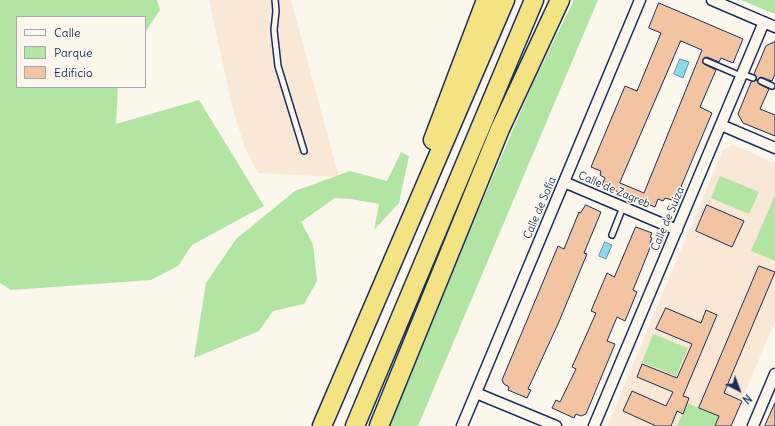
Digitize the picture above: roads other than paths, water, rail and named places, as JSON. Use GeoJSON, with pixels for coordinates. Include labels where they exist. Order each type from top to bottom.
{"type":"FeatureCollection","features":[{"type":"Feature","properties":{"kind":"highway"},"geometry":{"type":"LineString","coordinates":[[389,269],[445,106],[486,0]]}},
{"type":"Feature","properties":{"kind":"highway"},"geometry":{"type":"LineString","coordinates":[[322,426],[505,0]]}},
{"type":"Feature","properties":{"kind":"highway"},"geometry":{"type":"LineString","coordinates":[[355,426],[534,0]]}},
{"type":"Feature","properties":{"kind":"highway"},"geometry":{"type":"LineString","coordinates":[[379,426],[500,129],[560,0]]}},
{"type":"Feature","properties":{"kind":"highway"},"geometry":{"type":"LineString","coordinates":[[364,426],[386,352]]}},
{"type":"Feature","properties":{"kind":"street","name":"Calle de Sofía"},"geometry":{"type":"LineString","coordinates":[[462,426],[640,0]]}},
{"type":"Feature","properties":{"kind":"street"},"geometry":{"type":"LineString","coordinates":[[712,0],[775,27]]}},
{"type":"Feature","properties":{"kind":"street","name":"Calle de Suiza"},"geometry":{"type":"LineString","coordinates":[[594,426],[764,22]]}},
{"type":"Feature","properties":{"kind":"street"},"geometry":{"type":"LineString","coordinates":[[720,125],[775,148]]}},
{"type":"Feature","properties":{"kind":"street","name":"Calle de Zagreb"},"geometry":{"type":"LineString","coordinates":[[564,182],[677,230]]}},
{"type":"Feature","properties":{"kind":"street"},"geometry":{"type":"LineString","coordinates":[[753,426],[772,390],[775,374]]}},
{"type":"Feature","properties":{"kind":"street"},"geometry":{"type":"LineString","coordinates":[[476,393],[556,426]]}},
{"type":"Feature","properties":{"kind":"lane"},"geometry":{"type":"LineString","coordinates":[[275,0],[276,11],[274,30],[278,66],[304,151]]}},
{"type":"Feature","properties":{"kind":"lane"},"geometry":{"type":"LineString","coordinates":[[706,62],[753,78]]}},
{"type":"Feature","properties":{"kind":"lane"},"geometry":{"type":"LineString","coordinates":[[762,81],[772,86]]}},
{"type":"Feature","properties":{"kind":"lane"},"geometry":{"type":"LineString","coordinates":[[612,235],[623,207]]}},
{"type":"Feature","properties":{"kind":"water"},"geometry":{"type":"Polygon","coordinates":[[[680,59],[689,62],[683,78],[674,74],[680,59]]]}},
{"type":"Feature","properties":{"kind":"water"},"geometry":{"type":"Polygon","coordinates":[[[605,242],[612,245],[606,259],[599,256],[605,242]]]}}]}
